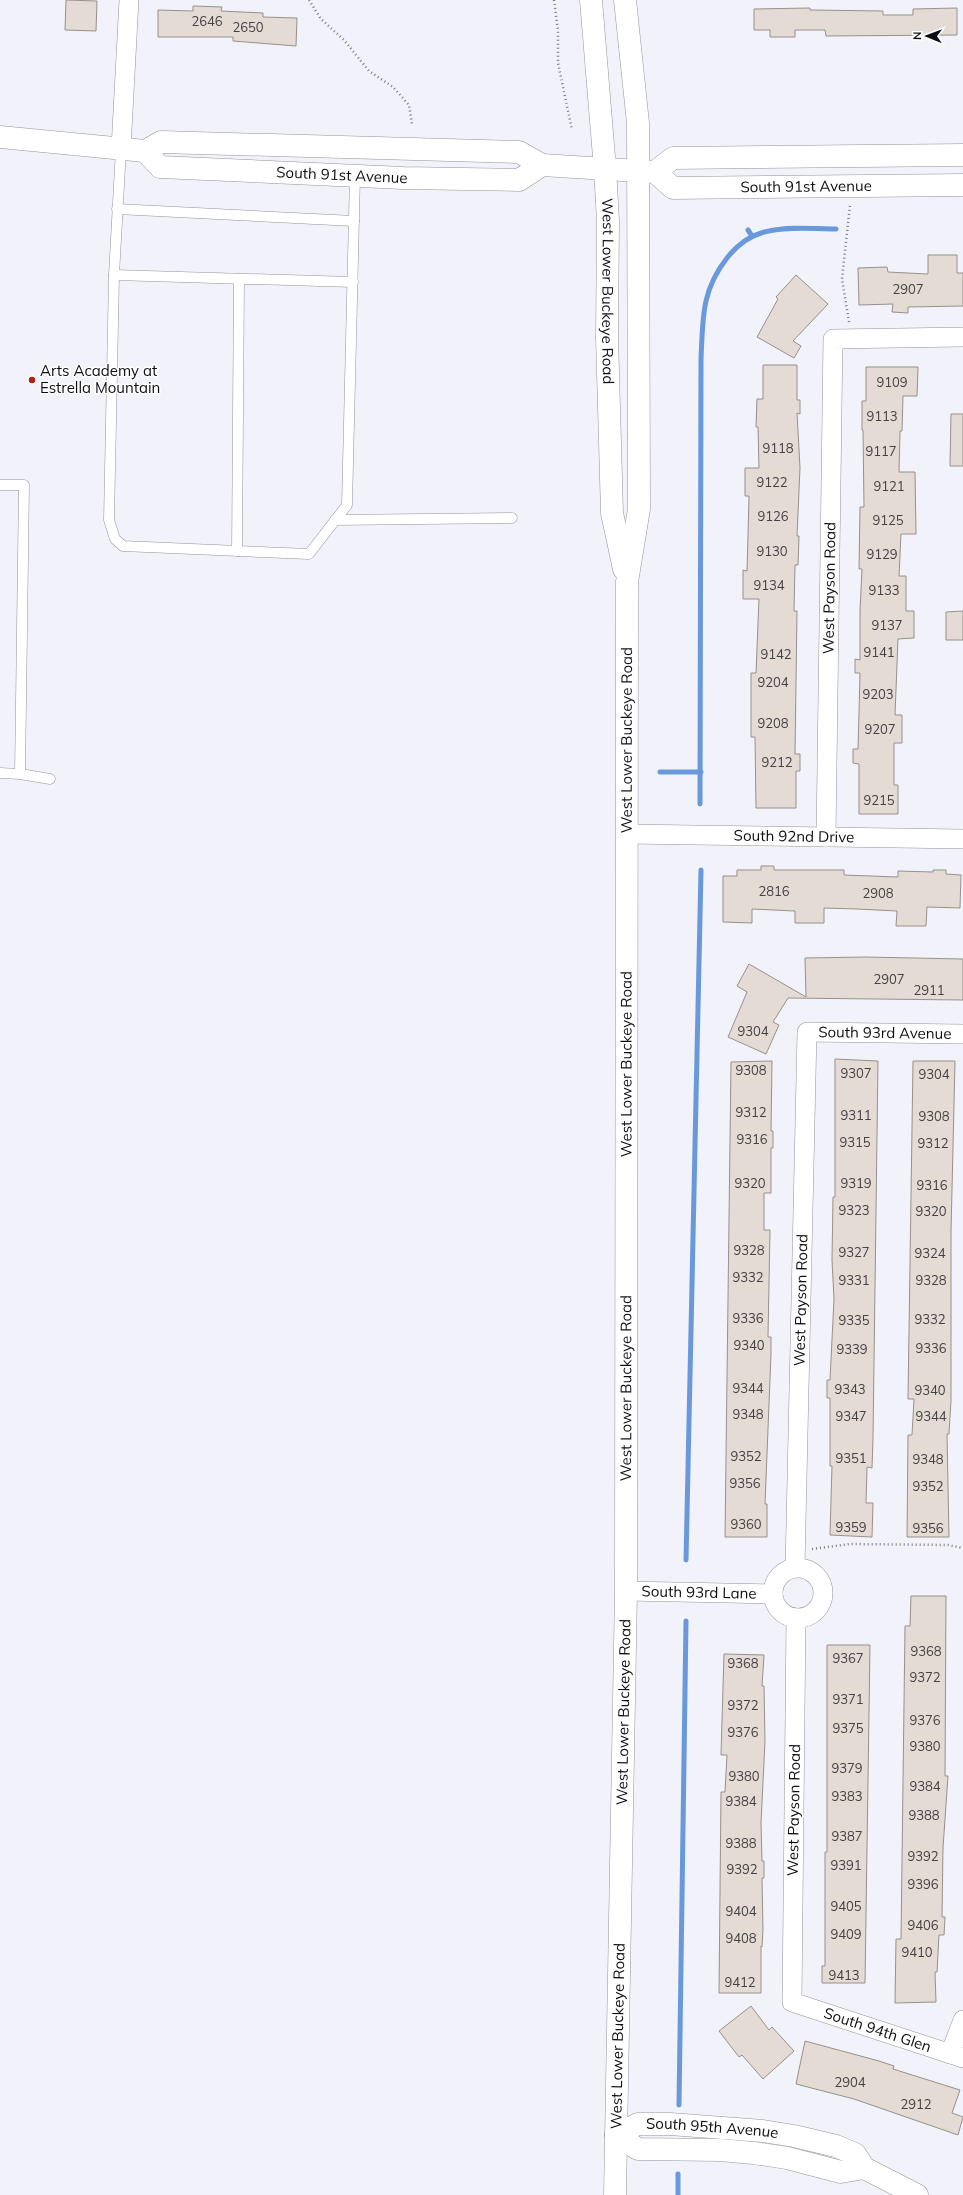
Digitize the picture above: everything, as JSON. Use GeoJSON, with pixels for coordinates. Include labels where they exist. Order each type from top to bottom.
{"type":"FeatureCollection","features":[{"type":"Feature","properties":{"kind":"main road","name":"West Lower Buckeye Road"},"geometry":{"type":"LineString","coordinates":[[590,0],[605,169],[608,221],[607,337],[612,513],[627,582]]}},
{"type":"Feature","properties":{"kind":"main road","name":"West Lower Buckeye Road"},"geometry":{"type":"LineString","coordinates":[[615,2195],[626,1591],[627,582],[639,509],[646,172],[638,123],[625,0]]}},
{"type":"Feature","properties":{"kind":"main road"},"geometry":{"type":"LineString","coordinates":[[0,137],[145,151]]}},
{"type":"Feature","properties":{"kind":"main road","name":"South 91st Avenue"},"geometry":{"type":"LineString","coordinates":[[542,165],[519,180],[355,176],[160,167],[145,151],[161,142],[519,152],[542,165],[646,172],[674,188],[963,184]]}},
{"type":"Feature","properties":{"kind":"main road","name":"South 91st Avenue"},"geometry":{"type":"LineString","coordinates":[[646,172],[673,158],[963,155]]}},
{"type":"Feature","properties":{"kind":"main road","name":"South 95th Avenue"},"geometry":{"type":"LineString","coordinates":[[616,2135],[638,2149],[747,2152],[787,2158],[841,2172],[864,2168],[917,2195]]}},
{"type":"Feature","properties":{"kind":"street"},"geometry":{"type":"LineString","coordinates":[[121,149],[129,0]]}},
{"type":"Feature","properties":{"kind":"street"},"geometry":{"type":"LineString","coordinates":[[841,339],[963,337]]}},
{"type":"Feature","properties":{"kind":"street","name":"West Payson Road"},"geometry":{"type":"LineString","coordinates":[[826,837],[841,339]]}},
{"type":"Feature","properties":{"kind":"street","name":"South 92nd Drive"},"geometry":{"type":"LineString","coordinates":[[626,834],[963,839]]}},
{"type":"Feature","properties":{"kind":"street","name":"West Payson Road"},"geometry":{"type":"LineString","coordinates":[[795,1559],[807,1032]]}},
{"type":"Feature","properties":{"kind":"street","name":"South 93rd Avenue"},"geometry":{"type":"LineString","coordinates":[[807,1032],[963,1034]]}},
{"type":"Feature","properties":{"kind":"street"},"geometry":{"type":"LineString","coordinates":[[795,1559],[817,1577],[823,1592],[822,1600],[815,1611],[804,1617],[796,1618],[782,1613],[774,1602],[772,1594],[773,1586],[781,1574],[795,1559]]}},
{"type":"Feature","properties":{"kind":"street","name":"South 93rd Lane"},"geometry":{"type":"LineString","coordinates":[[626,1591],[772,1594]]}},
{"type":"Feature","properties":{"kind":"street","name":"West Payson Road"},"geometry":{"type":"LineString","coordinates":[[792,2002],[796,1618]]}},
{"type":"Feature","properties":{"kind":"street","name":"South 94th Glen"},"geometry":{"type":"LineString","coordinates":[[792,2002],[957,2056]]}},
{"type":"Feature","properties":{"kind":"street"},"geometry":{"type":"LineString","coordinates":[[957,2056],[963,2020]]}},
{"type":"Feature","properties":{"kind":"lane"},"geometry":{"type":"LineString","coordinates":[[121,149],[114,275],[109,520],[115,539],[123,546],[309,554],[347,505],[355,176]]}},
{"type":"Feature","properties":{"kind":"lane"},"geometry":{"type":"LineString","coordinates":[[117,209],[354,222]]}},
{"type":"Feature","properties":{"kind":"lane"},"geometry":{"type":"LineString","coordinates":[[114,275],[353,282]]}},
{"type":"Feature","properties":{"kind":"lane"},"geometry":{"type":"LineString","coordinates":[[237,551],[239,279]]}},
{"type":"Feature","properties":{"kind":"lane"},"geometry":{"type":"LineString","coordinates":[[0,485],[24,485],[20,774]]}},
{"type":"Feature","properties":{"kind":"lane"},"geometry":{"type":"LineString","coordinates":[[335,520],[512,518]]}},
{"type":"Feature","properties":{"kind":"lane"},"geometry":{"type":"LineString","coordinates":[[0,773],[20,774],[50,779]]}},
{"type":"Feature","properties":{"kind":"path"},"geometry":{"type":"LineString","coordinates":[[309,0],[321,19],[344,40],[368,71],[393,87],[409,105],[412,124]]}},
{"type":"Feature","properties":{"kind":"path"},"geometry":{"type":"LineString","coordinates":[[554,0],[558,30],[558,63],[572,130]]}},
{"type":"Feature","properties":{"kind":"path"},"geometry":{"type":"LineString","coordinates":[[841,339],[849,322],[842,279],[852,186]]}},
{"type":"Feature","properties":{"kind":"path"},"geometry":{"type":"LineString","coordinates":[[795,1559],[850,1544],[948,1545],[963,1548]]}},
{"type":"Feature","properties":{"kind":"building"},"geometry":{"type":"Polygon","coordinates":[[[66,0],[97,1],[96,31],[65,30],[66,0]]]}},
{"type":"Feature","properties":{"kind":"building"},"geometry":{"type":"Polygon","coordinates":[[[193,6],[222,7],[221,11],[263,13],[263,17],[297,18],[296,46],[233,41],[233,37],[158,37],[158,10],[193,11],[193,6]]]}},
{"type":"Feature","properties":{"kind":"building"},"geometry":{"type":"Polygon","coordinates":[[[810,8],[810,10],[883,11],[883,15],[913,15],[913,9],[957,8],[957,35],[826,36],[825,30],[795,30],[795,37],[770,37],[770,30],[754,30],[754,9],[810,8]]]}},
{"type":"Feature","properties":{"kind":"building"},"geometry":{"type":"Polygon","coordinates":[[[928,255],[957,255],[957,273],[963,273],[963,306],[908,307],[908,313],[892,312],[893,304],[859,305],[858,268],[887,267],[888,272],[928,274],[928,255]]]}},
{"type":"Feature","properties":{"kind":"building"},"geometry":{"type":"Polygon","coordinates":[[[796,275],[828,304],[793,341],[801,346],[794,358],[757,337],[778,299],[776,297],[796,275]]]}},
{"type":"Feature","properties":{"kind":"building"},"geometry":{"type":"Polygon","coordinates":[[[763,365],[797,365],[797,400],[800,400],[800,414],[797,413],[800,468],[797,536],[799,536],[798,565],[795,565],[794,611],[797,611],[795,754],[800,754],[800,771],[796,771],[796,808],[756,808],[755,737],[751,737],[751,673],[756,673],[759,599],[743,599],[743,570],[747,571],[749,496],[745,496],[745,468],[759,468],[758,427],[756,427],[757,399],[763,399],[763,365]]]}},
{"type":"Feature","properties":{"kind":"building"},"geometry":{"type":"Polygon","coordinates":[[[866,367],[918,367],[917,396],[903,396],[902,431],[900,431],[899,472],[915,472],[916,534],[901,534],[899,576],[906,576],[906,611],[914,611],[914,638],[898,639],[895,715],[902,715],[902,743],[894,743],[894,785],[898,785],[898,814],[859,814],[859,764],[853,763],[853,749],[858,749],[860,673],[855,673],[855,659],[860,660],[862,569],[859,569],[860,507],[864,507],[862,401],[866,401],[866,367]]]}},
{"type":"Feature","properties":{"kind":"building"},"geometry":{"type":"Polygon","coordinates":[[[951,414],[963,414],[963,466],[950,466],[951,414]]]}},
{"type":"Feature","properties":{"kind":"building"},"geometry":{"type":"Polygon","coordinates":[[[963,611],[963,640],[946,640],[946,612],[963,611]]]}},
{"type":"Feature","properties":{"kind":"building"},"geometry":{"type":"Polygon","coordinates":[[[761,866],[774,866],[774,870],[844,870],[844,875],[898,877],[898,871],[933,872],[933,870],[946,870],[946,874],[961,875],[960,908],[927,907],[926,926],[896,926],[897,911],[824,908],[824,923],[795,923],[795,911],[752,909],[752,923],[723,922],[723,876],[737,876],[737,870],[761,870],[761,866]]]}},
{"type":"Feature","properties":{"kind":"building"},"geometry":{"type":"Polygon","coordinates":[[[865,957],[963,959],[963,1000],[788,998],[773,1022],[779,1025],[766,1054],[728,1037],[747,992],[737,986],[749,964],[806,997],[805,958],[865,957]]]}},
{"type":"Feature","properties":{"kind":"building"},"geometry":{"type":"Polygon","coordinates":[[[835,1059],[878,1061],[873,1438],[872,1468],[867,1467],[866,1503],[873,1503],[872,1537],[830,1535],[832,1466],[830,1466],[830,1398],[827,1398],[827,1380],[830,1380],[834,1299],[832,1260],[833,1197],[835,1197],[835,1059]]]}},
{"type":"Feature","properties":{"kind":"building"},"geometry":{"type":"Polygon","coordinates":[[[772,1061],[771,1131],[773,1131],[773,1148],[771,1148],[771,1193],[764,1193],[764,1230],[770,1230],[768,1337],[771,1337],[765,1504],[767,1504],[767,1537],[725,1537],[731,1062],[772,1061]]]}},
{"type":"Feature","properties":{"kind":"building"},"geometry":{"type":"Polygon","coordinates":[[[913,1061],[955,1061],[951,1232],[951,1400],[949,1434],[947,1434],[949,1537],[907,1537],[908,1435],[912,1435],[914,1399],[908,1399],[913,1061]]]}},
{"type":"Feature","properties":{"kind":"building"},"geometry":{"type":"Polygon","coordinates":[[[911,1596],[946,1596],[945,1776],[948,1776],[943,1848],[942,1917],[945,1917],[944,1935],[939,1935],[937,1972],[935,1972],[936,2002],[895,2003],[896,1939],[901,1939],[905,1626],[910,1626],[911,1596]]]}},
{"type":"Feature","properties":{"kind":"building"},"geometry":{"type":"Polygon","coordinates":[[[827,1645],[870,1645],[865,1983],[822,1983],[822,1966],[825,1966],[825,1852],[827,1852],[827,1645]]]}},
{"type":"Feature","properties":{"kind":"building"},"geometry":{"type":"Polygon","coordinates":[[[724,1654],[764,1655],[762,1686],[764,1686],[765,1741],[761,1823],[764,1878],[762,1878],[763,1930],[762,1947],[761,1946],[761,1993],[719,1993],[721,1792],[725,1792],[727,1755],[721,1755],[724,1654]]]}},
{"type":"Feature","properties":{"kind":"building"},"geometry":{"type":"Polygon","coordinates":[[[751,2006],[769,2030],[772,2027],[794,2051],[763,2079],[742,2055],[739,2057],[719,2031],[751,2006]]]}},
{"type":"Feature","properties":{"kind":"building"},"geometry":{"type":"Polygon","coordinates":[[[805,2041],[879,2061],[894,2066],[893,2069],[960,2090],[952,2113],[963,2117],[958,2135],[854,2099],[796,2084],[805,2041]]]}},
{"type":"Feature","properties":{"kind":"waterway"},"geometry":{"type":"LineString","coordinates":[[700,804],[701,359],[705,306],[712,282],[718,270],[736,248],[751,237],[763,232],[777,229],[836,229]]}},
{"type":"Feature","properties":{"kind":"waterway"},"geometry":{"type":"LineString","coordinates":[[748,230],[752,236]]}},
{"type":"Feature","properties":{"kind":"waterway"},"geometry":{"type":"LineString","coordinates":[[660,772],[701,772]]}},
{"type":"Feature","properties":{"kind":"waterway"},"geometry":{"type":"LineString","coordinates":[[686,1560],[701,870]]}},
{"type":"Feature","properties":{"kind":"waterway"},"geometry":{"type":"LineString","coordinates":[[679,2105],[686,1621]]}},
{"type":"Feature","properties":{"kind":"waterway"},"geometry":{"type":"LineString","coordinates":[[678,2174],[678,2195]]}},
{"type":"Feature","properties":{"kind":"place","name":"Arts Academy at Estrella Mountain"},"geometry":{"type":"Point","coordinates":[32,380]}}]}
